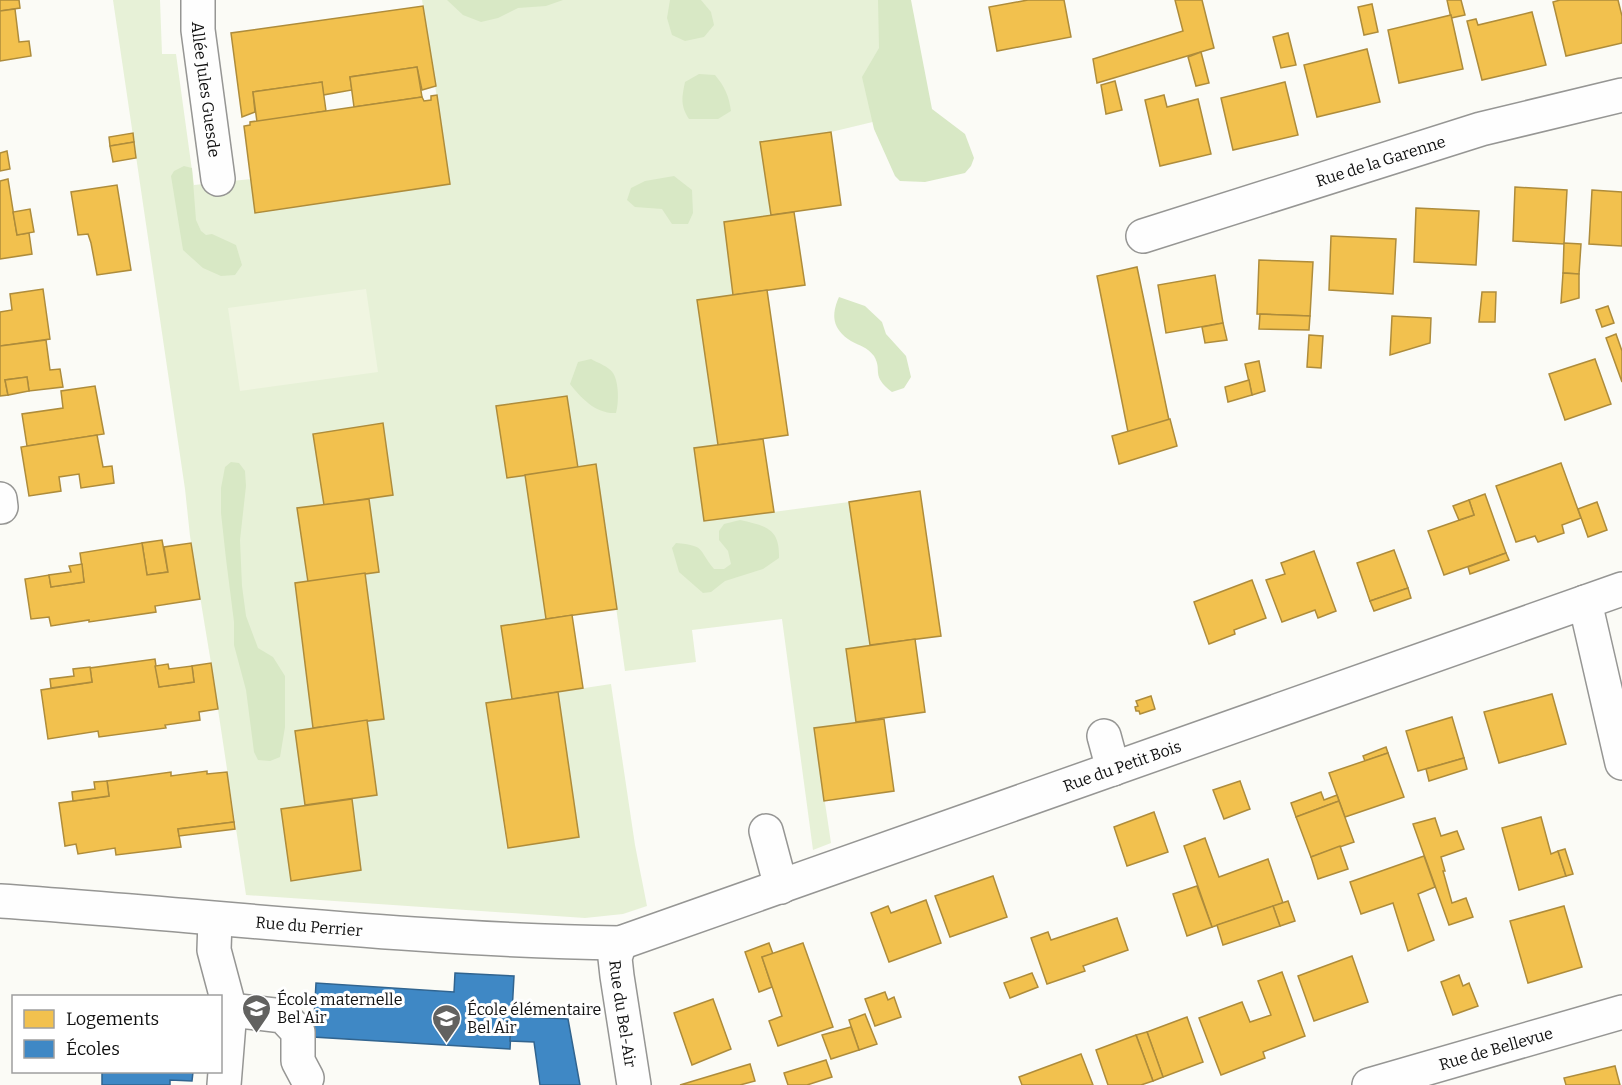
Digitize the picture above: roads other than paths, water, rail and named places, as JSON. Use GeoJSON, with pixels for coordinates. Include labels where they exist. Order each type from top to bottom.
{"type":"FeatureCollection","features":[{"type":"Feature","properties":{"kind":"street","name":"Allée Jules Guesde"},"geometry":{"type":"LineString","coordinates":[[198,0],[198,30],[218,179]]}},
{"type":"Feature","properties":{"kind":"street","name":"Rue de la Garenne"},"geometry":{"type":"LineString","coordinates":[[1143,236],[1481,129],[1622,95]]}},
{"type":"Feature","properties":{"kind":"street","name":"Rue du Petit Bois"},"geometry":{"type":"LineString","coordinates":[[620,943],[1622,589]]}},
{"type":"Feature","properties":{"kind":"street"},"geometry":{"type":"LineString","coordinates":[[1585,602],[1622,763]]}},
{"type":"Feature","properties":{"kind":"street"},"geometry":{"type":"LineString","coordinates":[[1104,736],[1113,769]]}},
{"type":"Feature","properties":{"kind":"street"},"geometry":{"type":"LineString","coordinates":[[766,831],[782,887]]}},
{"type":"Feature","properties":{"kind":"street","name":"Rue du Perrier"},"geometry":{"type":"LineString","coordinates":[[0,901],[215,920],[530,942],[620,943]]}},
{"type":"Feature","properties":{"kind":"street"},"geometry":{"type":"LineString","coordinates":[[215,920],[214,950],[230,1010],[224,1085]]}},
{"type":"Feature","properties":{"kind":"street","name":"Rue du Bel-Air"},"geometry":{"type":"LineString","coordinates":[[620,943],[615,958],[616,976],[634,1085]]}},
{"type":"Feature","properties":{"kind":"street"},"geometry":{"type":"LineString","coordinates":[[230,1010],[283,1016],[298,1032],[298,1061],[307,1078]]}},
{"type":"Feature","properties":{"kind":"street","name":"Rue de Bellevue"},"geometry":{"type":"LineString","coordinates":[[1369,1085],[1622,1012]]}},
{"type":"Feature","properties":{"kind":"place","name":"École maternelle Bel Air"},"geometry":{"type":"Point","coordinates":[256,1034]}},
{"type":"Feature","properties":{"kind":"place","name":"École élémentaire Bel Air"},"geometry":{"type":"Point","coordinates":[446,1044]}}]}
